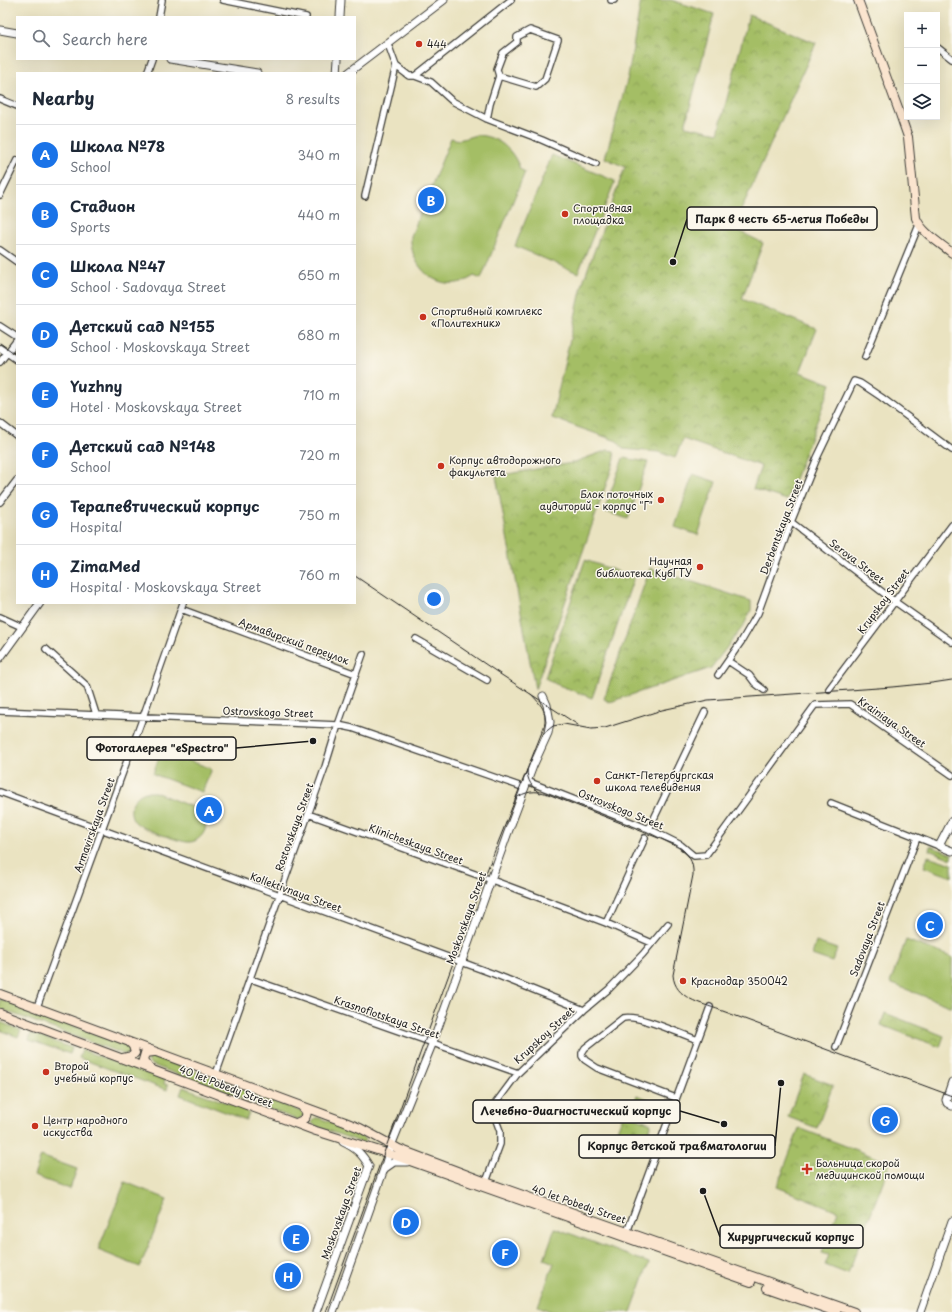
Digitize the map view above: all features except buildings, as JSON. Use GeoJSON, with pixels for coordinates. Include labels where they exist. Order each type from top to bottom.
{"type":"FeatureCollection","features":[{"type":"Feature","properties":{"kind":"main road"},"geometry":{"type":"LineString","coordinates":[[858,0],[908,137],[916,218],[919,225],[952,253]]}},
{"type":"Feature","properties":{"kind":"main road","name":"40 let Pobedy Street"},"geometry":{"type":"LineString","coordinates":[[0,994],[360,1128],[390,1150],[415,1163],[854,1312]]}},
{"type":"Feature","properties":{"kind":"main road","name":"40 let Pobedy Street"},"geometry":{"type":"LineString","coordinates":[[0,1013],[334,1137],[390,1150],[486,1182],[836,1312]]}},
{"type":"Feature","properties":{"kind":"main road"},"geometry":{"type":"LineString","coordinates":[[123,1058],[132,1056],[135,1053],[133,1046],[129,1042]]}},
{"type":"Feature","properties":{"kind":"main road"},"geometry":{"type":"LineString","coordinates":[[149,1068],[143,1060],[143,1057],[145,1053],[155,1052]]}},
{"type":"Feature","properties":{"kind":"main road"},"geometry":{"type":"LineString","coordinates":[[296,1123],[304,1121],[306,1116],[306,1111],[302,1107]]}},
{"type":"Feature","properties":{"kind":"street"},"geometry":{"type":"LineString","coordinates":[[159,16],[162,0]]}},
{"type":"Feature","properties":{"kind":"street"},"geometry":{"type":"LineString","coordinates":[[223,0],[253,3],[302,16]]}},
{"type":"Feature","properties":{"kind":"street"},"geometry":{"type":"LineString","coordinates":[[340,16],[341,0]]}},
{"type":"Feature","properties":{"kind":"street"},"geometry":{"type":"LineString","coordinates":[[349,72],[444,0]]}},
{"type":"Feature","properties":{"kind":"street"},"geometry":{"type":"LineString","coordinates":[[415,76],[511,0]]}},
{"type":"Feature","properties":{"kind":"street"},"geometry":{"type":"LineString","coordinates":[[0,30],[16,33]]}},
{"type":"Feature","properties":{"kind":"street"},"geometry":{"type":"LineString","coordinates":[[487,119],[499,76],[497,69],[503,53],[517,42],[517,37],[530,30],[558,40],[545,79],[536,87],[499,76]]}},
{"type":"Feature","properties":{"kind":"street"},"geometry":{"type":"LineString","coordinates":[[388,44],[396,66],[409,76],[415,76],[431,82],[452,101],[487,119],[542,140],[596,164]]}},
{"type":"Feature","properties":{"kind":"street"},"geometry":{"type":"LineString","coordinates":[[940,50],[952,59]]}},
{"type":"Feature","properties":{"kind":"street"},"geometry":{"type":"LineString","coordinates":[[147,72],[152,60]]}},
{"type":"Feature","properties":{"kind":"street"},"geometry":{"type":"LineString","coordinates":[[176,60],[251,72]]}},
{"type":"Feature","properties":{"kind":"street"},"geometry":{"type":"LineString","coordinates":[[337,72],[338,60]]}},
{"type":"Feature","properties":{"kind":"street"},"geometry":{"type":"LineString","coordinates":[[365,196],[396,66]]}},
{"type":"Feature","properties":{"kind":"street"},"geometry":{"type":"LineString","coordinates":[[0,99],[16,106]]}},
{"type":"Feature","properties":{"kind":"street"},"geometry":{"type":"LineString","coordinates":[[0,195],[16,162]]}},
{"type":"Feature","properties":{"kind":"street"},"geometry":{"type":"LineString","coordinates":[[865,357],[919,225]]}},
{"type":"Feature","properties":{"kind":"street"},"geometry":{"type":"LineString","coordinates":[[0,250],[16,261]]}},
{"type":"Feature","properties":{"kind":"street"},"geometry":{"type":"LineString","coordinates":[[0,326],[16,337]]}},
{"type":"Feature","properties":{"kind":"street"},"geometry":{"type":"LineString","coordinates":[[0,362],[16,340]]}},
{"type":"Feature","properties":{"kind":"street"},"geometry":{"type":"LineString","coordinates":[[0,348],[16,359]]}},
{"type":"Feature","properties":{"kind":"street","name":"Derbentskaya Street"},"geometry":{"type":"LineString","coordinates":[[718,675],[742,642],[758,613],[791,522],[817,458],[854,381],[860,383],[881,397],[952,450]]}},
{"type":"Feature","properties":{"kind":"street"},"geometry":{"type":"LineString","coordinates":[[0,422],[16,435]]}},
{"type":"Feature","properties":{"kind":"street"},"geometry":{"type":"LineString","coordinates":[[0,502],[16,481]]}},
{"type":"Feature","properties":{"kind":"street","name":"Serova Street"},"geometry":{"type":"LineString","coordinates":[[791,522],[894,601],[952,642]]}},
{"type":"Feature","properties":{"kind":"street","name":"Krupskoy Street"},"geometry":{"type":"LineString","coordinates":[[829,689],[894,601],[950,532],[952,525]]}},
{"type":"Feature","properties":{"kind":"street"},"geometry":{"type":"LineString","coordinates":[[0,658],[39,604]]}},
{"type":"Feature","properties":{"kind":"street","name":"Армавирский переулок"},"geometry":{"type":"LineString","coordinates":[[182,606],[356,674]]}},
{"type":"Feature","properties":{"kind":"street","name":"Armavirskaya Street"},"geometry":{"type":"LineString","coordinates":[[37,1007],[182,606]]}},
{"type":"Feature","properties":{"kind":"street"},"geometry":{"type":"LineString","coordinates":[[0,617],[22,627]]}},
{"type":"Feature","properties":{"kind":"street"},"geometry":{"type":"LineString","coordinates":[[416,639],[487,680]]}},
{"type":"Feature","properties":{"kind":"street"},"geometry":{"type":"LineString","coordinates":[[46,649],[87,686],[96,714]]}},
{"type":"Feature","properties":{"kind":"street","name":"Rostovskaya Street"},"geometry":{"type":"LineString","coordinates":[[216,1074],[334,743],[338,724],[363,654]]}},
{"type":"Feature","properties":{"kind":"street"},"geometry":{"type":"LineString","coordinates":[[728,661],[749,676],[764,690]]}},
{"type":"Feature","properties":{"kind":"street","name":"Moskovskaya Street"},"geometry":{"type":"LineString","coordinates":[[384,1169],[390,1150],[433,1042],[526,784],[546,738],[550,722],[547,704],[543,696]]}},
{"type":"Feature","properties":{"kind":"street","name":"Krainiaya Street"},"geometry":{"type":"LineString","coordinates":[[706,854],[815,706],[850,704],[952,775]]}},
{"type":"Feature","properties":{"kind":"street","name":"Ostrovskogo Street"},"geometry":{"type":"LineString","coordinates":[[0,711],[338,724],[526,784],[650,829],[681,845],[694,856],[706,854]]}},
{"type":"Feature","properties":{"kind":"street"},"geometry":{"type":"LineString","coordinates":[[650,829],[705,712]]}},
{"type":"Feature","properties":{"kind":"street","name":"Kollektivnaya Street"},"geometry":{"type":"LineString","coordinates":[[0,792],[461,962],[584,1010]]}},
{"type":"Feature","properties":{"kind":"street"},"geometry":{"type":"LineString","coordinates":[[831,803],[952,851]]}},
{"type":"Feature","properties":{"kind":"street","name":"Klinicheskaya Street"},"geometry":{"type":"LineString","coordinates":[[308,814],[606,923],[652,943]]}},
{"type":"Feature","properties":{"kind":"street"},"geometry":{"type":"LineString","coordinates":[[939,846],[952,822]]}},
{"type":"Feature","properties":{"kind":"street"},"geometry":{"type":"LineString","coordinates":[[606,923],[645,838]]}},
{"type":"Feature","properties":{"kind":"street","name":"Sadovaya Street"},"geometry":{"type":"LineString","coordinates":[[836,1047],[917,838]]}},
{"type":"Feature","properties":{"kind":"street","name":"Krupskoy Street"},"geometry":{"type":"LineString","coordinates":[[486,1182],[500,1144],[500,1131],[494,1112],[495,1104],[518,1073],[584,1010],[609,989],[643,954],[668,924]]}},
{"type":"Feature","properties":{"kind":"street","name":"Krasnoflotskaya Street"},"geometry":{"type":"LineString","coordinates":[[251,979],[518,1073]]}},
{"type":"Feature","properties":{"kind":"street"},"geometry":{"type":"LineString","coordinates":[[626,1234],[710,1007]]}},
{"type":"Feature","properties":{"kind":"street"},"geometry":{"type":"LineString","coordinates":[[676,1098],[597,1068],[585,1060],[582,1053],[585,1048],[623,1018],[629,1016],[698,1040]]}},
{"type":"Feature","properties":{"kind":"street"},"geometry":{"type":"LineString","coordinates":[[952,1082],[946,1102],[952,1106]]}},
{"type":"Feature","properties":{"kind":"street","name":"Moskovskaya Street"},"geometry":{"type":"LineString","coordinates":[[316,1312],[369,1166],[364,1157],[356,1149],[334,1137]]}},
{"type":"Feature","properties":{"kind":"street"},"geometry":{"type":"LineString","coordinates":[[333,1312],[384,1169],[394,1162],[415,1163]]}},
{"type":"Feature","properties":{"kind":"street"},"geometry":{"type":"LineString","coordinates":[[920,1312],[952,1221]]}},
{"type":"Feature","properties":{"kind":"green space"},"geometry":{"type":"Polygon","coordinates":[[[641,0],[671,0],[714,14],[685,126],[718,133],[749,15],[816,43],[733,228],[763,243],[742,299],[817,329],[800,372],[831,384],[787,500],[753,489],[761,466],[683,439],[675,458],[658,452],[623,449],[617,441],[552,418],[583,282],[625,167],[605,158],[628,77],[641,0]]]}},
{"type":"Feature","properties":{"kind":"green space"},"geometry":{"type":"Polygon","coordinates":[[[476,135],[491,138],[504,145],[513,155],[520,169],[525,172],[481,279],[474,276],[462,282],[440,282],[430,277],[416,260],[412,248],[411,236],[451,138],[459,140],[476,135]]]}},
{"type":"Feature","properties":{"kind":"green space","name":"Спортивная площадка"},"geometry":{"type":"Polygon","coordinates":[[[552,155],[615,181],[578,273],[515,246],[552,155]]]}},
{"type":"Feature","properties":{"kind":"green space"},"geometry":{"type":"Polygon","coordinates":[[[608,450],[614,451],[615,459],[535,689],[496,476],[572,463],[608,450]]]}},
{"type":"Feature","properties":{"kind":"green space"},"geometry":{"type":"Polygon","coordinates":[[[623,458],[648,462],[628,519],[604,511],[623,458]]]}},
{"type":"Feature","properties":{"kind":"green space"},"geometry":{"type":"Polygon","coordinates":[[[693,474],[716,482],[698,535],[675,527],[693,474]]]}},
{"type":"Feature","properties":{"kind":"green space"},"geometry":{"type":"Polygon","coordinates":[[[585,560],[634,577],[592,698],[556,684],[545,678],[585,560]]]}},
{"type":"Feature","properties":{"kind":"green space"},"geometry":{"type":"Polygon","coordinates":[[[650,568],[751,601],[751,610],[744,625],[711,668],[610,702],[604,699],[650,568]]]}},
{"type":"Feature","properties":{"kind":"green space"},"geometry":{"type":"Polygon","coordinates":[[[161,751],[210,768],[211,771],[202,792],[153,774],[161,751]]]}},
{"type":"Feature","properties":{"kind":"green space"},"geometry":{"type":"Polygon","coordinates":[[[146,792],[155,792],[199,810],[203,814],[206,821],[206,827],[202,835],[194,841],[185,842],[170,838],[136,823],[131,814],[132,804],[137,797],[146,792]]]}},
{"type":"Feature","properties":{"kind":"green space"},"geometry":{"type":"Polygon","coordinates":[[[930,846],[952,854],[952,859],[929,850],[930,846]]]}},
{"type":"Feature","properties":{"kind":"green space"},"geometry":{"type":"Polygon","coordinates":[[[928,856],[952,864],[952,877],[924,867],[928,856]]]}},
{"type":"Feature","properties":{"kind":"green space"},"geometry":{"type":"Polygon","coordinates":[[[906,940],[952,957],[952,1007],[890,983],[906,940]]]}},
{"type":"Feature","properties":{"kind":"green space"},"geometry":{"type":"Polygon","coordinates":[[[816,942],[837,949],[832,962],[812,955],[816,942]]]}},
{"type":"Feature","properties":{"kind":"green space"},"geometry":{"type":"Polygon","coordinates":[[[0,999],[127,1045],[130,1047],[130,1052],[128,1054],[123,1054],[0,1009],[0,999]]]}},
{"type":"Feature","properties":{"kind":"green space"},"geometry":{"type":"Polygon","coordinates":[[[885,1013],[944,1036],[940,1047],[881,1025],[885,1013]]]}},
{"type":"Feature","properties":{"kind":"green space"},"geometry":{"type":"Polygon","coordinates":[[[0,1022],[21,1030],[18,1037],[0,1030],[0,1022]]]}},
{"type":"Feature","properties":{"kind":"green space"},"geometry":{"type":"Polygon","coordinates":[[[31,1033],[72,1048],[70,1054],[29,1040],[31,1033]]]}},
{"type":"Feature","properties":{"kind":"green space"},"geometry":{"type":"Polygon","coordinates":[[[82,1050],[165,1080],[164,1084],[168,1085],[167,1090],[79,1058],[82,1050]]]}},
{"type":"Feature","properties":{"kind":"green space"},"geometry":{"type":"Polygon","coordinates":[[[149,1055],[153,1055],[302,1112],[304,1115],[298,1120],[150,1064],[147,1060],[149,1055]]]}},
{"type":"Feature","properties":{"kind":"green space"},"geometry":{"type":"Polygon","coordinates":[[[804,1074],[833,1085],[817,1128],[788,1117],[804,1074]]]}},
{"type":"Feature","properties":{"kind":"green space"},"geometry":{"type":"Polygon","coordinates":[[[183,1087],[247,1110],[249,1113],[246,1120],[180,1095],[183,1087]]]}},
{"type":"Feature","properties":{"kind":"green space"},"geometry":{"type":"Polygon","coordinates":[[[637,1095],[658,1103],[653,1118],[632,1110],[637,1095]]]}},
{"type":"Feature","properties":{"kind":"green space"},"geometry":{"type":"Polygon","coordinates":[[[624,1113],[651,1123],[645,1140],[617,1130],[624,1113]]]}},
{"type":"Feature","properties":{"kind":"green space"},"geometry":{"type":"Polygon","coordinates":[[[315,1118],[319,1118],[356,1131],[361,1134],[365,1141],[363,1143],[315,1126],[312,1123],[315,1118]]]}},
{"type":"Feature","properties":{"kind":"green space"},"geometry":{"type":"Polygon","coordinates":[[[799,1128],[890,1163],[848,1274],[825,1265],[829,1255],[822,1253],[838,1211],[777,1187],[799,1128]]]}},
{"type":"Feature","properties":{"kind":"green space"},"geometry":{"type":"Polygon","coordinates":[[[41,1156],[77,1169],[70,1189],[34,1176],[41,1156]]]}},
{"type":"Feature","properties":{"kind":"green space"},"geometry":{"type":"Polygon","coordinates":[[[125,1182],[167,1199],[140,1267],[98,1250],[125,1182]]]}},
{"type":"Feature","properties":{"kind":"green space"},"geometry":{"type":"Polygon","coordinates":[[[555,1228],[649,1263],[631,1312],[552,1312],[538,1306],[554,1263],[544,1259],[555,1228]]]}},
{"type":"Feature","properties":{"kind":"tram line"},"geometry":{"type":"LineString","coordinates":[[0,343],[16,354]]}},
{"type":"Feature","properties":{"kind":"tram line"},"geometry":{"type":"LineString","coordinates":[[356,577],[578,725]]}},
{"type":"Feature","properties":{"kind":"tram line"},"geometry":{"type":"LineString","coordinates":[[543,734],[553,726],[564,724],[591,729],[605,728],[662,710],[708,700],[892,687],[952,680]]}},
{"type":"Feature","properties":{"kind":"tram line"},"geometry":{"type":"LineString","coordinates":[[326,1312],[484,878],[544,727],[545,717],[543,709],[531,694]]}},
{"type":"Feature","properties":{"kind":"tram line"},"geometry":{"type":"LineString","coordinates":[[527,770],[530,783],[540,793]]}},
{"type":"Feature","properties":{"kind":"tram line"},"geometry":{"type":"LineString","coordinates":[[515,799],[523,794],[531,792],[548,794],[676,845],[687,854],[691,862],[693,875],[673,975],[675,983],[684,995],[697,1002],[952,1096]]}},
{"type":"Feature","properties":{"kind":"place","name":"444"},"geometry":{"type":"Point","coordinates":[419,44]}},
{"type":"Feature","properties":{"kind":"place","name":"Стадион"},"geometry":{"type":"Point","coordinates":[431,200]}},
{"type":"Feature","properties":{"kind":"place","name":"Спортивная площадка"},"geometry":{"type":"Point","coordinates":[565,214]}},
{"type":"Feature","properties":{"kind":"place","name":"Парк в честь 65-летия Победы"},"geometry":{"type":"Point","coordinates":[673,262]}},
{"type":"Feature","properties":{"kind":"place","name":"Спортивный комплекс «Политехник»"},"geometry":{"type":"Point","coordinates":[423,317]}},
{"type":"Feature","properties":{"kind":"place","name":"Корпус автодорожного факультета"},"geometry":{"type":"Point","coordinates":[441,466]}},
{"type":"Feature","properties":{"kind":"place","name":"Блок поточных аудиторий - корпус \"Г\""},"geometry":{"type":"Point","coordinates":[661,500]}},
{"type":"Feature","properties":{"kind":"place","name":"Научная библиотека КубГТУ"},"geometry":{"type":"Point","coordinates":[700,567]}},
{"type":"Feature","properties":{"kind":"place","name":"Фотогалерея \"eSpectro\""},"geometry":{"type":"Point","coordinates":[313,741]}},
{"type":"Feature","properties":{"kind":"place","name":"Санкт-Петербургская школа телевидения"},"geometry":{"type":"Point","coordinates":[597,781]}},
{"type":"Feature","properties":{"kind":"place","name":"Школа №78"},"geometry":{"type":"Point","coordinates":[209,810]}},
{"type":"Feature","properties":{"kind":"place","name":"Школа №47"},"geometry":{"type":"Point","coordinates":[930,925]}},
{"type":"Feature","properties":{"kind":"place","name":"Краснодар 350042"},"geometry":{"type":"Point","coordinates":[683,981]}},
{"type":"Feature","properties":{"kind":"place","name":"Второй учебный корпус"},"geometry":{"type":"Point","coordinates":[46,1072]}},
{"type":"Feature","properties":{"kind":"place","name":"Корпус детской травматологии"},"geometry":{"type":"Point","coordinates":[781,1083]}},
{"type":"Feature","properties":{"kind":"place","name":"Терапевтический корпус"},"geometry":{"type":"Point","coordinates":[885,1120]}},
{"type":"Feature","properties":{"kind":"place","name":"Лечебно-диагностический корпус"},"geometry":{"type":"Point","coordinates":[724,1124]}},
{"type":"Feature","properties":{"kind":"place","name":"Центр народного искусства"},"geometry":{"type":"Point","coordinates":[35,1126]}},
{"type":"Feature","properties":{"kind":"place","name":"Больница скорой медицинской помощи"},"geometry":{"type":"Point","coordinates":[807,1169]}},
{"type":"Feature","properties":{"kind":"place","name":"Хирургический корпус"},"geometry":{"type":"Point","coordinates":[703,1191]}},
{"type":"Feature","properties":{"kind":"place","name":"Детский сад №155"},"geometry":{"type":"Point","coordinates":[406,1222]}},
{"type":"Feature","properties":{"kind":"place","name":"Yuzhny"},"geometry":{"type":"Point","coordinates":[296,1238]}},
{"type":"Feature","properties":{"kind":"place","name":"Детский сад №148"},"geometry":{"type":"Point","coordinates":[505,1253]}},
{"type":"Feature","properties":{"kind":"place","name":"ZimaMed"},"geometry":{"type":"Point","coordinates":[288,1276]}}]}
